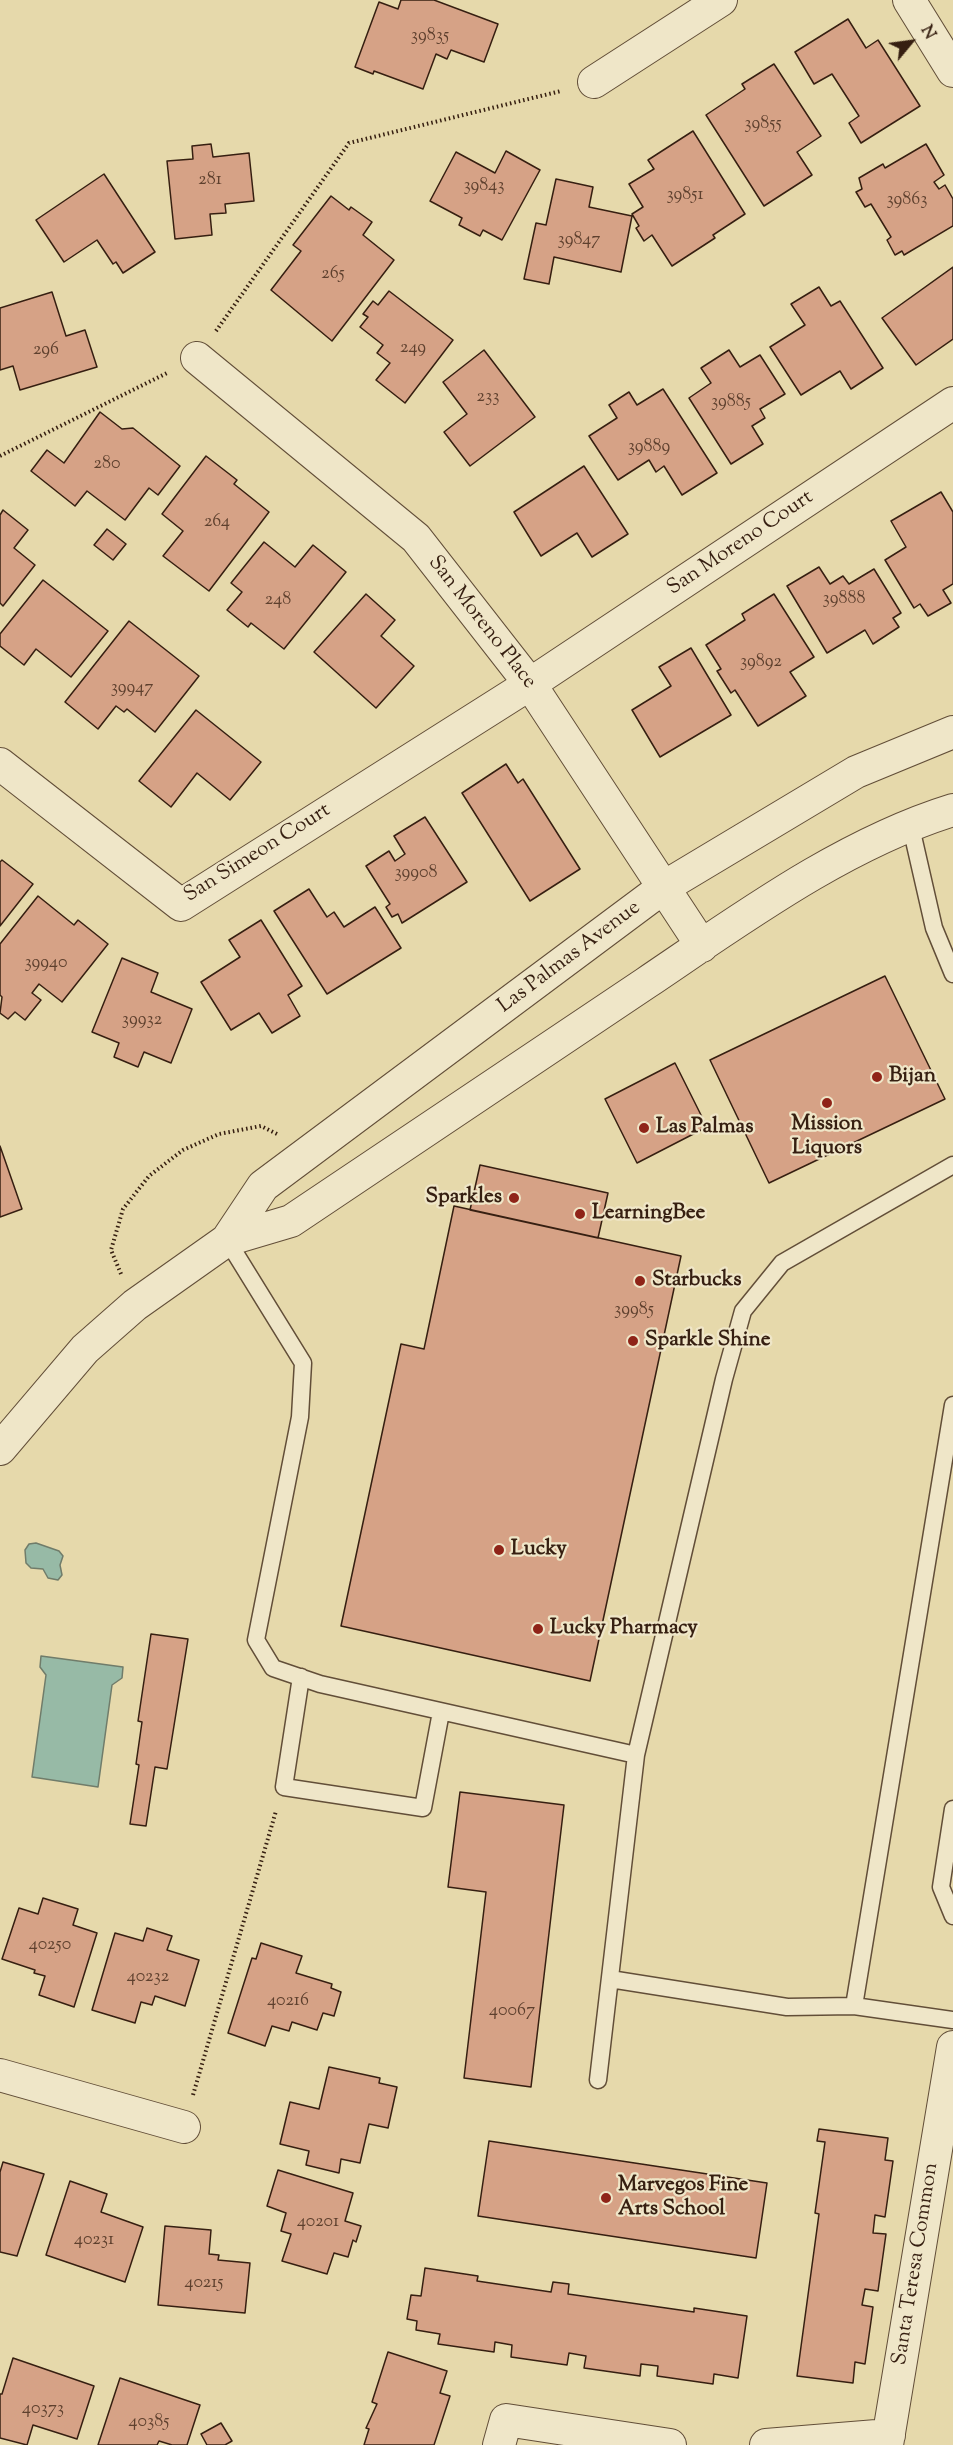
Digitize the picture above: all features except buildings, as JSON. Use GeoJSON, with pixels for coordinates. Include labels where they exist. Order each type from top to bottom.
{"type":"FeatureCollection","features":[{"type":"Feature","properties":{"kind":"street"},"geometry":{"type":"LineString","coordinates":[[594,82],[721,0]]}},
{"type":"Feature","properties":{"kind":"street"},"geometry":{"type":"LineString","coordinates":[[909,0],[953,71]]}},
{"type":"Feature","properties":{"kind":"street","name":"San Moreno Place"},"geometry":{"type":"LineString","coordinates":[[197,358],[416,538],[530,684],[702,946]]}},
{"type":"Feature","properties":{"kind":"street","name":"San Moreno Court"},"geometry":{"type":"LineString","coordinates":[[530,684],[953,404]]}},
{"type":"Feature","properties":{"kind":"street","name":"San Simeon Court"},"geometry":{"type":"LineString","coordinates":[[0,764],[181,905],[530,684]]}},
{"type":"Feature","properties":{"kind":"street","name":"Las Palmas Avenue"},"geometry":{"type":"LineString","coordinates":[[227,1240],[263,1186],[664,887],[856,772],[953,732]]}},
{"type":"Feature","properties":{"kind":"street","name":"Las Palmas Avenue"},"geometry":{"type":"LineString","coordinates":[[0,1449],[85,1349],[135,1305],[227,1240],[291,1221],[702,946],[833,862],[910,823],[953,810]]}},
{"type":"Feature","properties":{"kind":"street","name":"Santa Teresa Common"},"geometry":{"type":"LineString","coordinates":[[888,2440],[953,2047]]}},
{"type":"Feature","properties":{"kind":"street"},"geometry":{"type":"LineString","coordinates":[[0,2075],[184,2127]]}},
{"type":"Feature","properties":{"kind":"street"},"geometry":{"type":"LineString","coordinates":[[499,2445],[506,2420],[670,2445]]}},
{"type":"Feature","properties":{"kind":"street"},"geometry":{"type":"LineString","coordinates":[[766,2445],[888,2440]]}},
{"type":"Feature","properties":{"kind":"lane"},"geometry":{"type":"LineString","coordinates":[[910,823],[934,928],[953,974]]}},
{"type":"Feature","properties":{"kind":"lane"},"geometry":{"type":"LineString","coordinates":[[598,2080],[636,1755],[711,1432],[743,1311],[782,1263],[953,1166]]}},
{"type":"Feature","properties":{"kind":"lane"},"geometry":{"type":"LineString","coordinates":[[227,1240],[303,1362],[300,1417],[256,1640],[273,1668],[441,1712],[636,1755]]}},
{"type":"Feature","properties":{"kind":"lane"},"geometry":{"type":"LineString","coordinates":[[854,2006],[953,1405]]}},
{"type":"Feature","properties":{"kind":"lane"},"geometry":{"type":"LineString","coordinates":[[301,1677],[284,1787],[423,1808],[441,1712]]}},
{"type":"Feature","properties":{"kind":"lane"},"geometry":{"type":"LineString","coordinates":[[953,1809],[941,1887],[953,1916]]}},
{"type":"Feature","properties":{"kind":"lane"},"geometry":{"type":"LineString","coordinates":[[610,1979],[788,2007],[854,2006],[953,2020]]}},
{"type":"Feature","properties":{"kind":"path"},"geometry":{"type":"LineString","coordinates":[[0,456],[197,358],[349,143],[594,82]]}},
{"type":"Feature","properties":{"kind":"path"},"geometry":{"type":"LineString","coordinates":[[135,1305],[111,1250],[123,1209],[149,1176],[183,1150],[219,1134],[261,1126],[310,1151]]}},
{"type":"Feature","properties":{"kind":"path"},"geometry":{"type":"LineString","coordinates":[[184,2127],[279,1799]]}},
{"type":"Feature","properties":{"kind":"shaded area"},"geometry":{"type":"Polygon","coordinates":[[[36,1543],[59,1551],[63,1556],[60,1565],[62,1575],[58,1580],[48,1578],[43,1569],[31,1568],[26,1563],[25,1550],[29,1544],[36,1543]]]}},
{"type":"Feature","properties":{"kind":"shaded area"},"geometry":{"type":"Polygon","coordinates":[[[41,1656],[123,1667],[122,1678],[112,1685],[98,1787],[32,1777],[46,1675],[40,1667],[41,1656]]]}},
{"type":"Feature","properties":{"kind":"place","name":"Bijan"},"geometry":{"type":"Point","coordinates":[877,1077]}},
{"type":"Feature","properties":{"kind":"place","name":"Mission Liquors"},"geometry":{"type":"Point","coordinates":[827,1103]}},
{"type":"Feature","properties":{"kind":"place","name":"Las Palmas"},"geometry":{"type":"Point","coordinates":[644,1128]}},
{"type":"Feature","properties":{"kind":"place","name":"Sparkles"},"geometry":{"type":"Point","coordinates":[514,1198]}},
{"type":"Feature","properties":{"kind":"place","name":"LearningBee"},"geometry":{"type":"Point","coordinates":[580,1214]}},
{"type":"Feature","properties":{"kind":"place","name":"Starbucks"},"geometry":{"type":"Point","coordinates":[640,1281]}},
{"type":"Feature","properties":{"kind":"place","name":"Sparkle Shine"},"geometry":{"type":"Point","coordinates":[633,1341]}},
{"type":"Feature","properties":{"kind":"place","name":"Lucky"},"geometry":{"type":"Point","coordinates":[499,1550]}},
{"type":"Feature","properties":{"kind":"place","name":"Lucky Pharmacy"},"geometry":{"type":"Point","coordinates":[538,1629]}},
{"type":"Feature","properties":{"kind":"place","name":"Marvegos Fine Arts School"},"geometry":{"type":"Point","coordinates":[606,2198]}}]}
